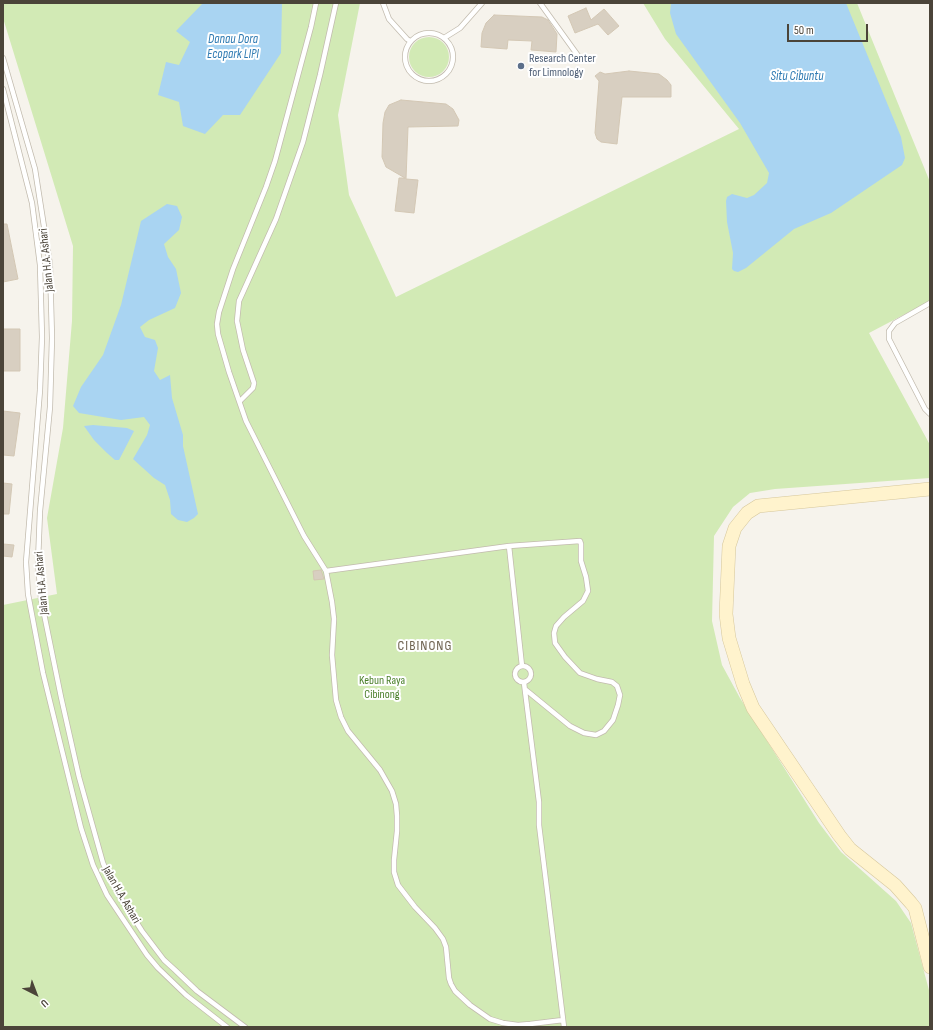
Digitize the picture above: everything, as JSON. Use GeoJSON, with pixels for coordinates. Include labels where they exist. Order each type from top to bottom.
{"type":"FeatureCollection","features":[{"type":"Feature","properties":{"kind":"street"},"geometry":{"type":"LineString","coordinates":[[930,489],[758,506],[747,513],[734,528],[729,546],[726,614],[731,645],[743,684],[753,708],[838,835],[850,849],[895,885],[912,903],[915,908],[930,967]]}},
{"type":"Feature","properties":{"kind":"lane"},"geometry":{"type":"LineString","coordinates":[[316,3],[275,161],[233,269],[219,312],[217,324],[218,334],[228,372],[240,401],[246,421],[282,489],[304,536],[326,571],[334,619],[332,655],[336,700],[341,717],[348,731],[359,746],[372,759],[392,791],[396,804],[397,816],[394,866],[398,885],[443,939],[446,947],[451,984],[455,991],[470,1005],[490,1019],[503,1023],[518,1025],[563,1020]]}},
{"type":"Feature","properties":{"kind":"lane"},"geometry":{"type":"LineString","coordinates":[[240,401],[253,388],[254,383],[243,350],[237,321],[239,301],[276,219],[302,142],[320,75],[336,3]]}},
{"type":"Feature","properties":{"kind":"lane"},"geometry":{"type":"LineString","coordinates":[[383,3],[389,19],[410,41]]}},
{"type":"Feature","properties":{"kind":"lane"},"geometry":{"type":"LineString","coordinates":[[444,38],[460,28],[482,3]]}},
{"type":"Feature","properties":{"kind":"lane"},"geometry":{"type":"LineString","coordinates":[[540,3],[579,57]]}},
{"type":"Feature","properties":{"kind":"lane"},"geometry":{"type":"LineString","coordinates":[[426,33],[436,34],[444,38],[450,47],[452,57],[450,67],[443,75],[433,80],[418,78],[407,67],[405,56],[410,41],[426,33]]}},
{"type":"Feature","properties":{"kind":"lane","name":"Jalan H.A. Ashari"},"geometry":{"type":"LineString","coordinates":[[3,58],[35,170],[50,264],[52,323],[50,407],[40,511],[38,562],[41,599],[79,777],[103,863],[120,897],[142,931],[164,960],[197,991],[245,1027]]}},
{"type":"Feature","properties":{"kind":"lane","name":"Jalan H.A. Ashari"},"geometry":{"type":"LineString","coordinates":[[3,89],[32,203],[40,265],[42,336],[41,363],[37,434],[26,562],[28,594],[43,673],[81,828],[93,865],[107,895],[147,955],[158,968],[186,995],[227,1027]]}},
{"type":"Feature","properties":{"kind":"lane"},"geometry":{"type":"LineString","coordinates":[[25,172],[35,170]]}},
{"type":"Feature","properties":{"kind":"lane"},"geometry":{"type":"LineString","coordinates":[[930,303],[895,323],[889,331],[889,340],[925,409],[930,414]]}},
{"type":"Feature","properties":{"kind":"lane"},"geometry":{"type":"LineString","coordinates":[[41,363],[51,364]]}},
{"type":"Feature","properties":{"kind":"lane"},"geometry":{"type":"LineString","coordinates":[[326,571],[509,546],[580,541],[581,561],[588,591],[583,601],[556,626],[554,633],[555,643],[565,657],[580,673],[612,682],[617,686],[620,695],[614,720],[604,731],[596,735],[584,733],[570,726],[526,690]]}},
{"type":"Feature","properties":{"kind":"lane"},"geometry":{"type":"LineString","coordinates":[[509,546],[522,666]]}},
{"type":"Feature","properties":{"kind":"lane"},"geometry":{"type":"LineString","coordinates":[[26,562],[38,562]]}},
{"type":"Feature","properties":{"kind":"lane"},"geometry":{"type":"LineString","coordinates":[[522,666],[527,667],[532,673],[529,681],[524,683]]}},
{"type":"Feature","properties":{"kind":"lane"},"geometry":{"type":"LineString","coordinates":[[522,666],[516,671],[516,677],[520,682],[524,683],[526,690],[539,802],[539,824],[564,1027]]}},
{"type":"Feature","properties":{"kind":"lane"},"geometry":{"type":"LineString","coordinates":[[93,865],[103,863]]}},
{"type":"Feature","properties":{"kind":"green space","name":"Kebun Raya Cibinong"},"geometry":{"type":"Polygon","coordinates":[[[3,3],[360,3],[338,115],[349,195],[396,297],[739,129],[665,39],[643,3],[857,3],[930,182],[930,301],[869,333],[930,445],[930,478],[775,489],[750,493],[733,507],[714,536],[712,621],[722,665],[740,698],[819,823],[841,852],[896,901],[911,923],[930,994],[930,1027],[3,1027],[3,605],[57,594],[47,518],[63,428],[72,321],[73,246],[3,18],[3,3]]]}},
{"type":"Feature","properties":{"kind":"green space"},"geometry":{"type":"Polygon","coordinates":[[[429,37],[437,39],[443,43],[447,49],[449,57],[447,65],[443,71],[437,75],[429,77],[421,75],[415,71],[411,65],[409,57],[411,49],[415,43],[421,39],[429,37]]]}},
{"type":"Feature","properties":{"kind":"water","name":"Danau Dora Ecopark LIPI"},"geometry":{"type":"Polygon","coordinates":[[[203,3],[282,3],[281,53],[240,115],[223,115],[205,134],[183,126],[179,102],[158,95],[166,62],[179,65],[190,42],[176,31],[203,3]]]}},
{"type":"Feature","properties":{"kind":"water","name":"Situ Cibuntu"},"geometry":{"type":"Polygon","coordinates":[[[671,3],[846,3],[901,137],[905,158],[902,165],[831,213],[794,229],[746,268],[738,272],[734,271],[732,269],[733,253],[727,222],[727,197],[732,194],[747,198],[754,195],[767,183],[769,173],[740,123],[676,34],[670,13],[671,3]]]}},
{"type":"Feature","properties":{"kind":"water"},"geometry":{"type":"Polygon","coordinates":[[[167,204],[177,206],[182,217],[179,230],[164,244],[168,257],[176,269],[181,293],[175,308],[149,320],[140,327],[145,337],[155,340],[158,348],[154,371],[160,380],[170,375],[172,398],[183,435],[183,446],[198,514],[187,522],[178,520],[171,514],[170,500],[165,485],[154,478],[133,459],[147,435],[150,425],[144,417],[121,420],[79,413],[73,406],[81,387],[103,355],[121,305],[141,221],[167,204]]]}},
{"type":"Feature","properties":{"kind":"water"},"geometry":{"type":"Polygon","coordinates":[[[93,425],[127,428],[134,431],[119,460],[115,460],[107,453],[94,440],[84,426],[93,425]]]}},
{"type":"Feature","properties":{"kind":"building"},"geometry":{"type":"Polygon","coordinates":[[[586,8],[591,20],[604,9],[619,26],[608,35],[598,24],[575,33],[568,16],[586,8]]]}},
{"type":"Feature","properties":{"kind":"building"},"geometry":{"type":"Polygon","coordinates":[[[494,15],[542,17],[548,20],[557,34],[556,52],[531,50],[532,41],[508,40],[507,49],[481,47],[482,33],[486,23],[494,15]]]}},
{"type":"Feature","properties":{"kind":"building"},"geometry":{"type":"Polygon","coordinates":[[[629,71],[659,74],[671,85],[671,97],[622,97],[617,144],[601,142],[597,139],[595,133],[599,81],[595,76],[600,72],[605,74],[629,71]]]}},
{"type":"Feature","properties":{"kind":"building"},"geometry":{"type":"Polygon","coordinates":[[[401,100],[446,104],[453,109],[459,120],[458,126],[408,127],[406,179],[418,180],[414,213],[395,211],[399,178],[405,178],[386,167],[382,157],[383,123],[385,112],[389,105],[401,100]]]}},
{"type":"Feature","properties":{"kind":"building"},"geometry":{"type":"Polygon","coordinates":[[[3,224],[7,224],[18,279],[3,282],[3,224]]]}},
{"type":"Feature","properties":{"kind":"building"},"geometry":{"type":"Polygon","coordinates":[[[3,329],[20,329],[20,371],[3,371],[3,329]]]}},
{"type":"Feature","properties":{"kind":"building"},"geometry":{"type":"Polygon","coordinates":[[[3,411],[20,413],[14,456],[3,455],[3,411]]]}},
{"type":"Feature","properties":{"kind":"building"},"geometry":{"type":"Polygon","coordinates":[[[3,483],[12,484],[9,514],[3,514],[3,483]]]}},
{"type":"Feature","properties":{"kind":"building"},"geometry":{"type":"Polygon","coordinates":[[[3,544],[14,545],[12,557],[3,556],[3,544]]]}},
{"type":"Feature","properties":{"kind":"building"},"geometry":{"type":"Polygon","coordinates":[[[321,570],[324,579],[314,580],[313,571],[321,570]]]}},
{"type":"Feature","properties":{"kind":"place","name":"Research Center for Limnology"},"geometry":{"type":"Point","coordinates":[521,66]}},
{"type":"Feature","properties":{"kind":"district","name":"CIBINONG"},"geometry":{"type":"Point","coordinates":[425,646]}}]}
